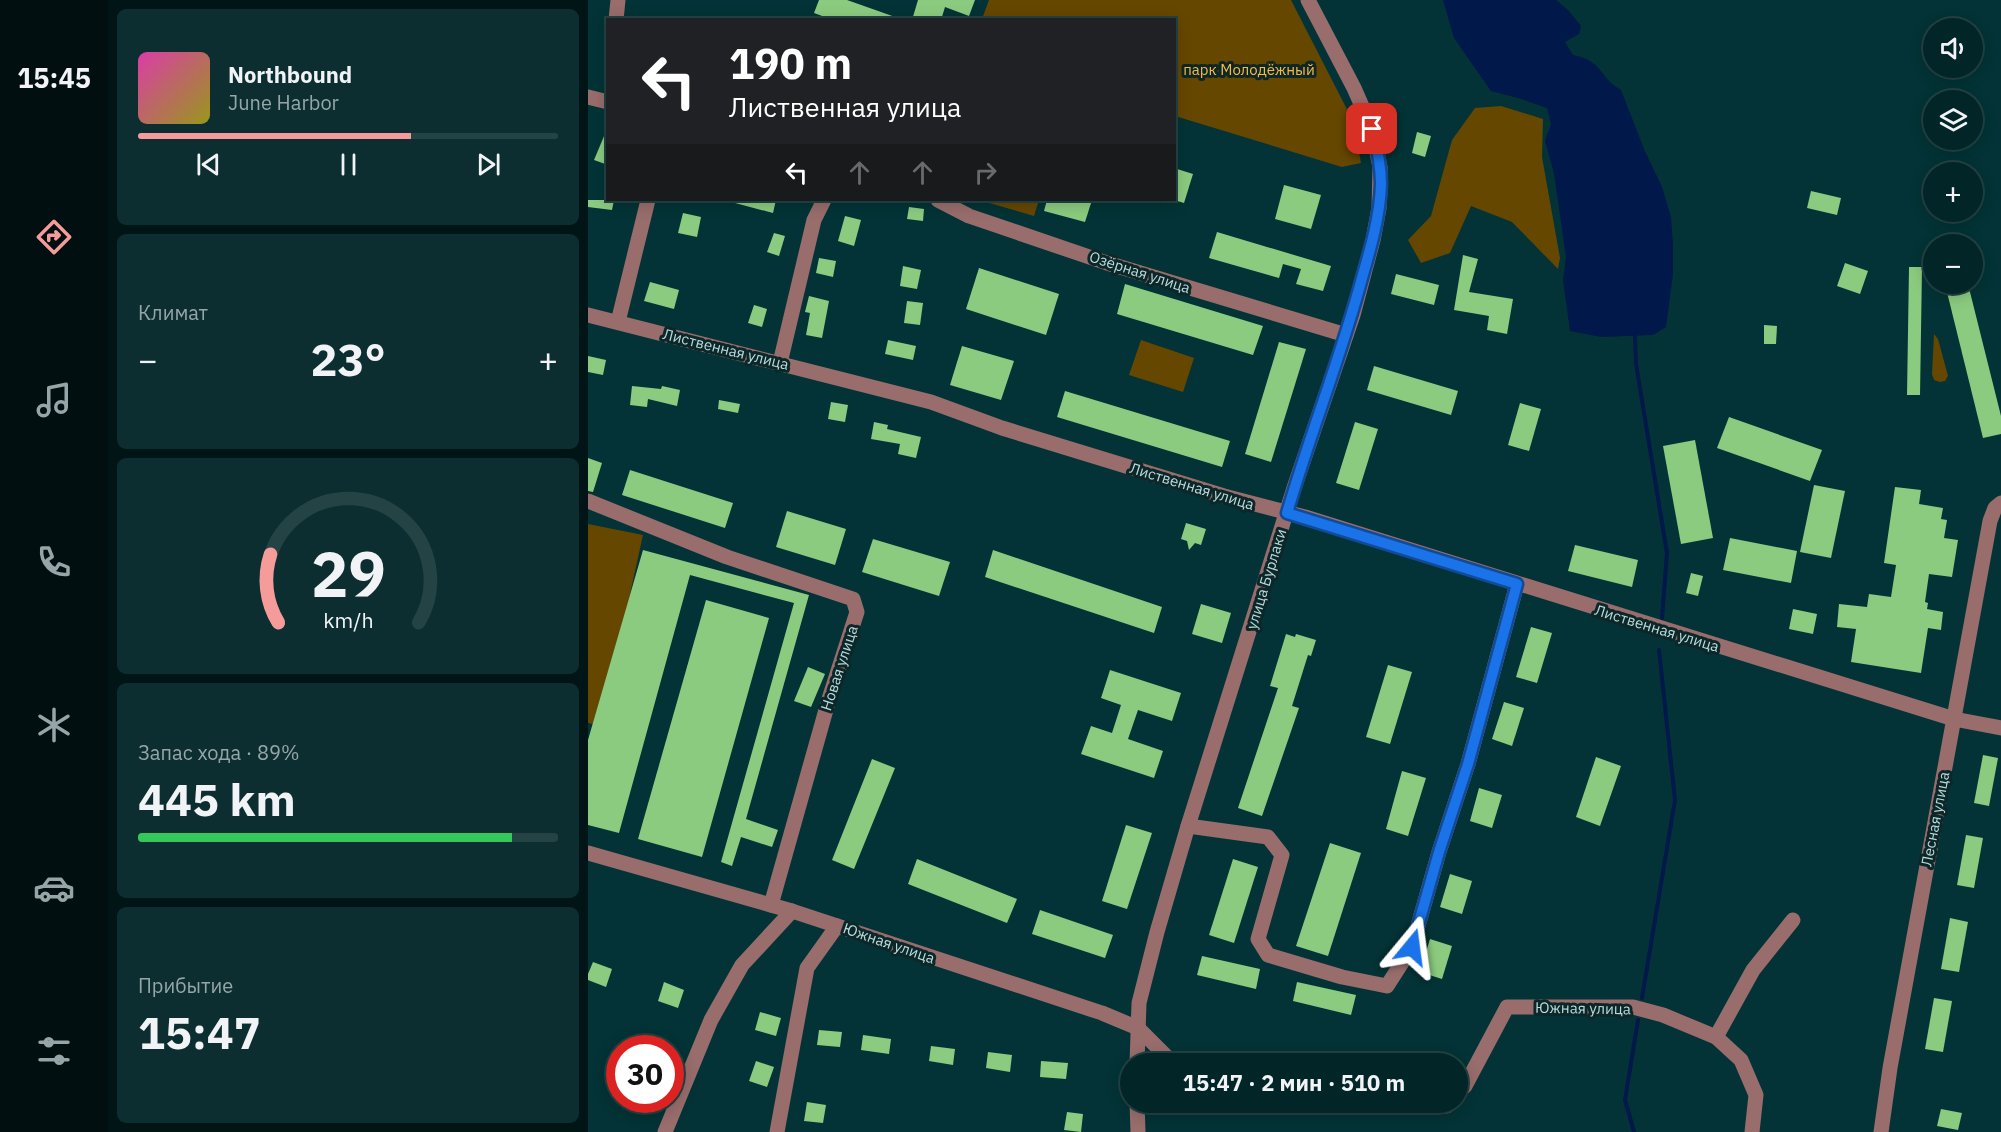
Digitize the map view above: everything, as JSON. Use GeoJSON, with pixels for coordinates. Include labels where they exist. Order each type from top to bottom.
{"type":"FeatureCollection","features":[{"type":"Feature","properties":{"kind":"street"},"geometry":{"type":"LineString","coordinates":[[616,18],[618,0]]}},
{"type":"Feature","properties":{"kind":"street","name":"улица Бурлаки"},"geometry":{"type":"LineString","coordinates":[[1137,1053],[1139,1003],[1188,826],[1346,335],[1377,218],[1381,183],[1372,129],[1354,88],[1308,0]]}},
{"type":"Feature","properties":{"kind":"street"},"geometry":{"type":"LineString","coordinates":[[588,97],[606,102]]}},
{"type":"Feature","properties":{"kind":"street"},"geometry":{"type":"LineString","coordinates":[[618,322],[648,201]]}},
{"type":"Feature","properties":{"kind":"street"},"geometry":{"type":"LineString","coordinates":[[780,363],[814,220],[824,201]]}},
{"type":"Feature","properties":{"kind":"street","name":"Озёрная улица"},"geometry":{"type":"LineString","coordinates":[[940,201],[969,216],[1107,263],[1346,335]]}},
{"type":"Feature","properties":{"kind":"street","name":"Лиственная улица"},"geometry":{"type":"LineString","coordinates":[[588,315],[931,402],[1013,432],[1287,513],[1954,719],[2001,728]]}},
{"type":"Feature","properties":{"kind":"street","name":"Новая улица"},"geometry":{"type":"LineString","coordinates":[[588,501],[728,557],[853,599],[857,612],[829,699],[771,905]]}},
{"type":"Feature","properties":{"kind":"street","name":"Лесная улица"},"geometry":{"type":"LineString","coordinates":[[1881,1132],[1890,1068],[1990,521],[1998,505]]}},
{"type":"Feature","properties":{"kind":"street"},"geometry":{"type":"LineString","coordinates":[[1188,826],[1268,837],[1282,855],[1258,939],[1268,955],[1342,977],[1387,986],[1412,947],[1439,852],[1468,764],[1517,584]]}},
{"type":"Feature","properties":{"kind":"street","name":"Южная улица"},"geometry":{"type":"LineString","coordinates":[[589,855],[792,911],[1102,1013],[1138,1028],[1163,1053]]}},
{"type":"Feature","properties":{"kind":"street"},"geometry":{"type":"LineString","coordinates":[[665,1132],[711,1020],[742,965],[792,911]]}},
{"type":"Feature","properties":{"kind":"street"},"geometry":{"type":"LineString","coordinates":[[1716,1036],[1753,970],[1793,920]]}},
{"type":"Feature","properties":{"kind":"street"},"geometry":{"type":"LineString","coordinates":[[777,1132],[807,968],[837,926]]}},
{"type":"Feature","properties":{"kind":"street","name":"Южная улица"},"geometry":{"type":"LineString","coordinates":[[1468,1080],[1507,1007],[1633,1007],[1663,1015],[1716,1036],[1742,1060],[1756,1095],[1752,1132]]}},
{"type":"Feature","properties":{"kind":"street"},"geometry":{"type":"LineString","coordinates":[[1137,1113],[1138,1132]]}},
{"type":"Feature","properties":{"kind":"green space","name":"парк Молодёжный"},"geometry":{"type":"Polygon","coordinates":[[[989,0],[1291,0],[1354,123],[1361,163],[1342,167],[1176,116],[1176,18],[982,18],[989,0]]]}},
{"type":"Feature","properties":{"kind":"green space"},"geometry":{"type":"Polygon","coordinates":[[[1501,106],[1543,119],[1542,157],[1560,258],[1558,269],[1512,222],[1471,206],[1450,253],[1421,263],[1408,240],[1431,216],[1452,140],[1475,108],[1501,106]]]}},
{"type":"Feature","properties":{"kind":"green space"},"geometry":{"type":"Polygon","coordinates":[[[982,201],[1039,201],[1034,216],[982,201]]]}},
{"type":"Feature","properties":{"kind":"green space"},"geometry":{"type":"Polygon","coordinates":[[[1934,334],[1938,339],[1948,376],[1945,381],[1940,382],[1934,380],[1932,374],[1934,334]]]}},
{"type":"Feature","properties":{"kind":"green space"},"geometry":{"type":"Polygon","coordinates":[[[1141,340],[1194,358],[1183,392],[1129,375],[1141,340]]]}},
{"type":"Feature","properties":{"kind":"green space"},"geometry":{"type":"Polygon","coordinates":[[[588,524],[643,535],[628,603],[593,724],[588,723],[588,524]]]}},
{"type":"Feature","properties":{"kind":"water"},"geometry":{"type":"Polygon","coordinates":[[[1443,0],[1556,0],[1581,26],[1579,34],[1565,42],[1573,55],[1596,65],[1608,80],[1621,90],[1662,187],[1671,217],[1673,274],[1666,327],[1653,335],[1601,337],[1570,331],[1563,280],[1566,257],[1554,173],[1545,141],[1551,124],[1547,108],[1491,91],[1454,38],[1443,0]]]}},
{"type":"Feature","properties":{"kind":"building"},"geometry":{"type":"Polygon","coordinates":[[[819,0],[847,0],[898,18],[828,18],[814,13],[819,0]]]}},
{"type":"Feature","properties":{"kind":"building"},"geometry":{"type":"Polygon","coordinates":[[[918,0],[975,0],[969,16],[945,7],[942,18],[913,18],[918,0]]]}},
{"type":"Feature","properties":{"kind":"building"},"geometry":{"type":"Polygon","coordinates":[[[606,131],[606,164],[594,160],[606,131]]]}},
{"type":"Feature","properties":{"kind":"building"},"geometry":{"type":"Polygon","coordinates":[[[1417,132],[1431,136],[1425,157],[1412,153],[1417,132]]]}},
{"type":"Feature","properties":{"kind":"building"},"geometry":{"type":"Polygon","coordinates":[[[1176,169],[1193,174],[1184,203],[1176,201],[1176,169]]]}},
{"type":"Feature","properties":{"kind":"building"},"geometry":{"type":"Polygon","coordinates":[[[1284,185],[1321,195],[1311,229],[1275,219],[1284,185]]]}},
{"type":"Feature","properties":{"kind":"building"},"geometry":{"type":"Polygon","coordinates":[[[1811,191],[1841,198],[1837,215],[1807,208],[1811,191]]]}},
{"type":"Feature","properties":{"kind":"building"},"geometry":{"type":"Polygon","coordinates":[[[588,200],[614,201],[612,210],[588,207],[588,200]]]}},
{"type":"Feature","properties":{"kind":"building"},"geometry":{"type":"Polygon","coordinates":[[[735,201],[776,201],[773,213],[735,203],[735,201]]]}},
{"type":"Feature","properties":{"kind":"building"},"geometry":{"type":"Polygon","coordinates":[[[1047,201],[1092,201],[1085,222],[1044,211],[1047,201]]]}},
{"type":"Feature","properties":{"kind":"building"},"geometry":{"type":"Polygon","coordinates":[[[909,207],[924,209],[923,221],[907,219],[909,207]]]}},
{"type":"Feature","properties":{"kind":"building"},"geometry":{"type":"Polygon","coordinates":[[[683,213],[701,217],[697,237],[678,233],[683,213]]]}},
{"type":"Feature","properties":{"kind":"building"},"geometry":{"type":"Polygon","coordinates":[[[845,216],[861,220],[854,246],[838,241],[845,216]]]}},
{"type":"Feature","properties":{"kind":"building"},"geometry":{"type":"Polygon","coordinates":[[[1217,232],[1331,266],[1323,291],[1296,284],[1301,269],[1283,264],[1279,278],[1209,258],[1217,232]]]}},
{"type":"Feature","properties":{"kind":"building"},"geometry":{"type":"Polygon","coordinates":[[[774,233],[785,236],[779,256],[767,252],[774,233]]]}},
{"type":"Feature","properties":{"kind":"building"},"geometry":{"type":"Polygon","coordinates":[[[1463,255],[1478,259],[1469,292],[1513,299],[1507,334],[1487,330],[1489,316],[1454,310],[1463,255]]]}},
{"type":"Feature","properties":{"kind":"building"},"geometry":{"type":"Polygon","coordinates":[[[819,258],[836,261],[833,277],[816,273],[819,258]]]}},
{"type":"Feature","properties":{"kind":"building"},"geometry":{"type":"Polygon","coordinates":[[[1845,263],[1868,271],[1860,294],[1837,286],[1845,263]]]}},
{"type":"Feature","properties":{"kind":"building"},"geometry":{"type":"Polygon","coordinates":[[[903,266],[921,270],[917,289],[900,286],[903,266]]]}},
{"type":"Feature","properties":{"kind":"building"},"geometry":{"type":"Polygon","coordinates":[[[1909,267],[1922,267],[1920,395],[1907,395],[1909,267]]]}},
{"type":"Feature","properties":{"kind":"building"},"geometry":{"type":"Polygon","coordinates":[[[979,268],[1059,294],[1046,335],[966,309],[979,268]]]}},
{"type":"Feature","properties":{"kind":"building"},"geometry":{"type":"Polygon","coordinates":[[[1396,274],[1439,285],[1434,305],[1391,294],[1396,274]]]}},
{"type":"Feature","properties":{"kind":"building"},"geometry":{"type":"Polygon","coordinates":[[[650,282],[679,290],[674,309],[644,301],[650,282]]]}},
{"type":"Feature","properties":{"kind":"building"},"geometry":{"type":"Polygon","coordinates":[[[1125,284],[1263,326],[1253,355],[1117,314],[1125,284]]]}},
{"type":"Feature","properties":{"kind":"building"},"geometry":{"type":"Polygon","coordinates":[[[1947,294],[1970,294],[2001,416],[2001,434],[1983,438],[1947,294]]]}},
{"type":"Feature","properties":{"kind":"building"},"geometry":{"type":"Polygon","coordinates":[[[809,296],[829,301],[822,338],[806,335],[810,313],[805,312],[809,296]]]}},
{"type":"Feature","properties":{"kind":"building"},"geometry":{"type":"Polygon","coordinates":[[[907,301],[923,303],[920,325],[904,323],[907,301]]]}},
{"type":"Feature","properties":{"kind":"building"},"geometry":{"type":"Polygon","coordinates":[[[754,305],[767,309],[762,327],[748,323],[754,305]]]}},
{"type":"Feature","properties":{"kind":"building"},"geometry":{"type":"Polygon","coordinates":[[[1764,325],[1777,326],[1776,344],[1764,344],[1764,325]]]}},
{"type":"Feature","properties":{"kind":"building"},"geometry":{"type":"Polygon","coordinates":[[[888,340],[916,346],[913,360],[885,354],[888,340]]]}},
{"type":"Feature","properties":{"kind":"building"},"geometry":{"type":"Polygon","coordinates":[[[1279,342],[1306,349],[1271,462],[1245,454],[1279,342]]]}},
{"type":"Feature","properties":{"kind":"building"},"geometry":{"type":"Polygon","coordinates":[[[962,346],[1014,361],[1001,400],[950,385],[962,346]]]}},
{"type":"Feature","properties":{"kind":"building"},"geometry":{"type":"Polygon","coordinates":[[[588,356],[606,360],[603,375],[588,372],[588,356]]]}},
{"type":"Feature","properties":{"kind":"building"},"geometry":{"type":"Polygon","coordinates":[[[1374,366],[1458,391],[1451,415],[1367,390],[1374,366]]]}},
{"type":"Feature","properties":{"kind":"building"},"geometry":{"type":"Polygon","coordinates":[[[632,386],[661,389],[662,386],[680,390],[677,406],[648,399],[647,407],[630,405],[632,386]]]}},
{"type":"Feature","properties":{"kind":"building"},"geometry":{"type":"Polygon","coordinates":[[[1065,391],[1230,441],[1222,467],[1057,417],[1065,391]]]}},
{"type":"Feature","properties":{"kind":"building"},"geometry":{"type":"Polygon","coordinates":[[[719,400],[740,404],[738,413],[718,409],[719,400]]]}},
{"type":"Feature","properties":{"kind":"building"},"geometry":{"type":"Polygon","coordinates":[[[831,402],[848,405],[845,422],[828,419],[831,402]]]}},
{"type":"Feature","properties":{"kind":"building"},"geometry":{"type":"Polygon","coordinates":[[[1520,403],[1541,409],[1529,451],[1508,445],[1520,403]]]}},
{"type":"Feature","properties":{"kind":"building"},"geometry":{"type":"Polygon","coordinates":[[[1729,417],[1822,450],[1810,481],[1717,448],[1729,417]]]}},
{"type":"Feature","properties":{"kind":"building"},"geometry":{"type":"Polygon","coordinates":[[[874,422],[888,425],[887,429],[921,437],[916,458],[898,454],[900,444],[871,439],[874,422]]]}},
{"type":"Feature","properties":{"kind":"building"},"geometry":{"type":"Polygon","coordinates":[[[1355,422],[1378,429],[1359,490],[1336,483],[1355,422]]]}},
{"type":"Feature","properties":{"kind":"building"},"geometry":{"type":"Polygon","coordinates":[[[1695,440],[1713,538],[1681,544],[1663,446],[1695,440]]]}},
{"type":"Feature","properties":{"kind":"building"},"geometry":{"type":"Polygon","coordinates":[[[588,458],[602,463],[593,492],[588,491],[588,458]]]}},
{"type":"Feature","properties":{"kind":"building"},"geometry":{"type":"Polygon","coordinates":[[[630,470],[733,503],[725,528],[622,495],[630,470]]]}},
{"type":"Feature","properties":{"kind":"building"},"geometry":{"type":"Polygon","coordinates":[[[1814,485],[1845,491],[1831,558],[1800,552],[1814,485]]]}},
{"type":"Feature","properties":{"kind":"building"},"geometry":{"type":"Polygon","coordinates":[[[1895,487],[1921,490],[1919,504],[1943,508],[1941,519],[1947,520],[1944,538],[1958,540],[1952,577],[1929,574],[1925,602],[1928,603],[1927,609],[1943,612],[1941,630],[1928,628],[1921,673],[1851,662],[1856,629],[1837,627],[1839,604],[1867,607],[1869,594],[1891,597],[1896,565],[1884,563],[1895,487]]]}},
{"type":"Feature","properties":{"kind":"building"},"geometry":{"type":"Polygon","coordinates":[[[787,511],[846,529],[835,565],[776,547],[787,511]]]}},
{"type":"Feature","properties":{"kind":"building"},"geometry":{"type":"Polygon","coordinates":[[[1186,523],[1206,529],[1201,545],[1195,543],[1189,550],[1187,541],[1181,539],[1186,523]]]}},
{"type":"Feature","properties":{"kind":"building"},"geometry":{"type":"Polygon","coordinates":[[[1730,538],[1797,551],[1791,583],[1723,570],[1730,538]]]}},
{"type":"Feature","properties":{"kind":"building"},"geometry":{"type":"Polygon","coordinates":[[[873,539],[950,562],[939,596],[862,572],[873,539]]]}},
{"type":"Feature","properties":{"kind":"building"},"geometry":{"type":"Polygon","coordinates":[[[1575,545],[1638,560],[1632,587],[1568,571],[1575,545]]]}},
{"type":"Feature","properties":{"kind":"building"},"geometry":{"type":"Polygon","coordinates":[[[643,550],[809,595],[746,819],[778,830],[772,847],[741,837],[732,866],[721,862],[794,603],[690,575],[619,833],[588,825],[588,740],[643,550]]]}},
{"type":"Feature","properties":{"kind":"building"},"geometry":{"type":"Polygon","coordinates":[[[993,550],[1162,607],[1154,633],[985,577],[993,550]]]}},
{"type":"Feature","properties":{"kind":"building"},"geometry":{"type":"Polygon","coordinates":[[[1691,573],[1703,576],[1698,596],[1686,593],[1691,573]]]}},
{"type":"Feature","properties":{"kind":"building"},"geometry":{"type":"Polygon","coordinates":[[[706,600],[769,618],[702,857],[638,839],[706,600]]]}},
{"type":"Feature","properties":{"kind":"building"},"geometry":{"type":"Polygon","coordinates":[[[1201,604],[1231,613],[1222,643],[1192,634],[1201,604]]]}},
{"type":"Feature","properties":{"kind":"building"},"geometry":{"type":"Polygon","coordinates":[[[1793,609],[1817,614],[1813,634],[1789,629],[1793,609]]]}},
{"type":"Feature","properties":{"kind":"building"},"geometry":{"type":"Polygon","coordinates":[[[1531,627],[1552,633],[1537,683],[1516,677],[1531,627]]]}},
{"type":"Feature","properties":{"kind":"building"},"geometry":{"type":"Polygon","coordinates":[[[1286,634],[1295,637],[1296,634],[1316,640],[1311,656],[1308,655],[1292,706],[1299,708],[1262,816],[1238,808],[1278,688],[1270,686],[1286,634]]]}},
{"type":"Feature","properties":{"kind":"building"},"geometry":{"type":"Polygon","coordinates":[[[1388,665],[1412,672],[1390,744],[1366,737],[1388,665]]]}},
{"type":"Feature","properties":{"kind":"building"},"geometry":{"type":"Polygon","coordinates":[[[808,667],[825,674],[811,707],[794,701],[808,667]]]}},
{"type":"Feature","properties":{"kind":"building"},"geometry":{"type":"Polygon","coordinates":[[[1110,670],[1181,693],[1172,721],[1138,710],[1128,739],[1163,751],[1154,778],[1081,754],[1091,726],[1112,733],[1121,705],[1101,698],[1110,670]]]}},
{"type":"Feature","properties":{"kind":"building"},"geometry":{"type":"Polygon","coordinates":[[[1504,702],[1524,708],[1512,746],[1492,739],[1504,702]]]}},
{"type":"Feature","properties":{"kind":"building"},"geometry":{"type":"Polygon","coordinates":[[[1983,755],[1998,758],[1989,806],[1974,803],[1983,755]]]}},
{"type":"Feature","properties":{"kind":"building"},"geometry":{"type":"Polygon","coordinates":[[[1596,757],[1621,766],[1600,826],[1576,817],[1596,757]]]}},
{"type":"Feature","properties":{"kind":"building"},"geometry":{"type":"Polygon","coordinates":[[[872,759],[895,768],[854,869],[832,860],[872,759]]]}},
{"type":"Feature","properties":{"kind":"building"},"geometry":{"type":"Polygon","coordinates":[[[1402,771],[1426,778],[1408,836],[1386,829],[1402,771]]]}},
{"type":"Feature","properties":{"kind":"building"},"geometry":{"type":"Polygon","coordinates":[[[1479,788],[1502,795],[1492,828],[1470,821],[1479,788]]]}},
{"type":"Feature","properties":{"kind":"building"},"geometry":{"type":"Polygon","coordinates":[[[1126,825],[1152,833],[1127,909],[1102,901],[1126,825]]]}},
{"type":"Feature","properties":{"kind":"building"},"geometry":{"type":"Polygon","coordinates":[[[1966,835],[1983,838],[1974,888],[1957,885],[1966,835]]]}},
{"type":"Feature","properties":{"kind":"building"},"geometry":{"type":"Polygon","coordinates":[[[1330,843],[1361,853],[1328,956],[1296,946],[1330,843]]]}},
{"type":"Feature","properties":{"kind":"building"},"geometry":{"type":"Polygon","coordinates":[[[917,859],[1017,899],[1007,923],[908,884],[917,859]]]}},
{"type":"Feature","properties":{"kind":"building"},"geometry":{"type":"Polygon","coordinates":[[[1233,859],[1258,867],[1234,943],[1209,935],[1233,859]]]}},
{"type":"Feature","properties":{"kind":"building"},"geometry":{"type":"Polygon","coordinates":[[[1450,874],[1472,881],[1462,914],[1440,907],[1450,874]]]}},
{"type":"Feature","properties":{"kind":"building"},"geometry":{"type":"Polygon","coordinates":[[[1040,910],[1113,935],[1105,958],[1032,934],[1040,910]]]}},
{"type":"Feature","properties":{"kind":"building"},"geometry":{"type":"Polygon","coordinates":[[[1950,918],[1968,922],[1959,972],[1941,969],[1950,918]]]}},
{"type":"Feature","properties":{"kind":"building"},"geometry":{"type":"Polygon","coordinates":[[[1430,939],[1452,946],[1442,979],[1420,972],[1430,939]]]}},
{"type":"Feature","properties":{"kind":"building"},"geometry":{"type":"Polygon","coordinates":[[[1202,956],[1260,969],[1256,989],[1197,975],[1202,956]]]}},
{"type":"Feature","properties":{"kind":"building"},"geometry":{"type":"Polygon","coordinates":[[[593,962],[612,969],[606,987],[588,980],[593,962]]]}},
{"type":"Feature","properties":{"kind":"building"},"geometry":{"type":"Polygon","coordinates":[[[664,982],[684,990],[678,1008],[658,1001],[664,982]]]}},
{"type":"Feature","properties":{"kind":"building"},"geometry":{"type":"Polygon","coordinates":[[[1297,982],[1356,995],[1351,1015],[1293,1001],[1297,982]]]}},
{"type":"Feature","properties":{"kind":"building"},"geometry":{"type":"Polygon","coordinates":[[[1934,998],[1952,1001],[1943,1052],[1925,1049],[1934,998]]]}},
{"type":"Feature","properties":{"kind":"building"},"geometry":{"type":"Polygon","coordinates":[[[760,1012],[781,1018],[776,1036],[755,1030],[760,1012]]]}},
{"type":"Feature","properties":{"kind":"building"},"geometry":{"type":"Polygon","coordinates":[[[819,1030],[842,1032],[840,1047],[817,1045],[819,1030]]]}},
{"type":"Feature","properties":{"kind":"building"},"geometry":{"type":"Polygon","coordinates":[[[863,1035],[891,1039],[889,1054],[861,1050],[863,1035]]]}},
{"type":"Feature","properties":{"kind":"building"},"geometry":{"type":"Polygon","coordinates":[[[931,1046],[955,1049],[953,1065],[929,1061],[931,1046]]]}},
{"type":"Feature","properties":{"kind":"building"},"geometry":{"type":"Polygon","coordinates":[[[988,1052],[1012,1055],[1010,1072],[986,1068],[988,1052]]]}},
{"type":"Feature","properties":{"kind":"building"},"geometry":{"type":"Polygon","coordinates":[[[756,1061],[774,1067],[767,1087],[749,1081],[756,1061]]]}},
{"type":"Feature","properties":{"kind":"building"},"geometry":{"type":"Polygon","coordinates":[[[1041,1061],[1068,1063],[1066,1079],[1040,1077],[1041,1061]]]}},
{"type":"Feature","properties":{"kind":"building"},"geometry":{"type":"Polygon","coordinates":[[[807,1102],[826,1105],[823,1123],[804,1121],[807,1102]]]}},
{"type":"Feature","properties":{"kind":"building"},"geometry":{"type":"Polygon","coordinates":[[[1941,1109],[1962,1113],[1958,1130],[1937,1126],[1941,1109]]]}},
{"type":"Feature","properties":{"kind":"building"},"geometry":{"type":"Polygon","coordinates":[[[1067,1112],[1083,1114],[1081,1132],[1064,1130],[1067,1112]]]}},
{"type":"Feature","properties":{"kind":"waterway"},"geometry":{"type":"LineString","coordinates":[[1635,333],[1636,364],[1667,553],[1662,618]]}},
{"type":"Feature","properties":{"kind":"waterway"},"geometry":{"type":"LineString","coordinates":[[1642,998],[1675,800],[1659,650]]}},
{"type":"Feature","properties":{"kind":"waterway"},"geometry":{"type":"LineString","coordinates":[[1634,1132],[1625,1100],[1638,1020]]}},
{"type":"Feature","properties":{"kind":"route"},"geometry":{"type":"LineString","coordinates":[[1372,129],[1378,153],[1381,183],[1373,240],[1353,315],[1287,513],[1517,584],[1468,764],[1439,852],[1412,947]]}}]}
